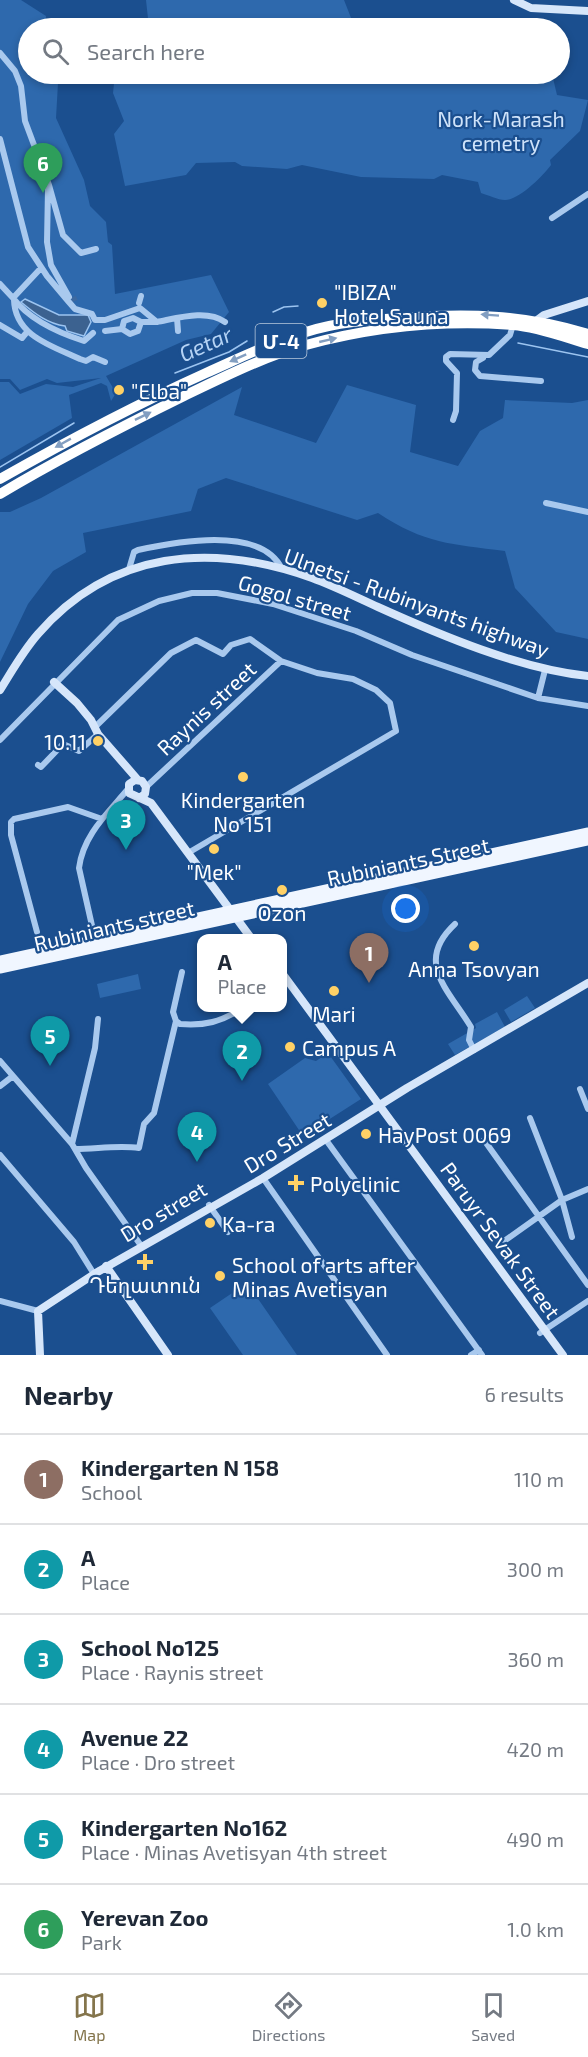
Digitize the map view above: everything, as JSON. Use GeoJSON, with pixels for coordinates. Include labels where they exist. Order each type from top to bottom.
{"type":"FeatureCollection","features":[{"type":"Feature","properties":{"kind":"highway","name":"Մ-4"},"geometry":{"type":"LineString","coordinates":[[0,479],[68,440],[168,390],[234,360],[307,332],[343,323],[477,314],[536,321],[588,334]]}},
{"type":"Feature","properties":{"kind":"highway","name":"Մ-4"},"geometry":{"type":"LineString","coordinates":[[0,494],[73,450],[272,356],[307,345],[385,329],[418,325],[513,326],[588,344]]}},
{"type":"Feature","properties":{"kind":"main road","name":"Rubiniants street"},"geometry":{"type":"LineString","coordinates":[[0,969],[588,832]]}},
{"type":"Feature","properties":{"kind":"main road","name":"Rubiniants Street"},"geometry":{"type":"LineString","coordinates":[[0,960],[588,841]]}},
{"type":"Feature","properties":{"kind":"street"},"geometry":{"type":"LineString","coordinates":[[514,0],[531,8],[588,11]]}},
{"type":"Feature","properties":{"kind":"street"},"geometry":{"type":"LineString","coordinates":[[572,0],[572,10]]}},
{"type":"Feature","properties":{"kind":"street"},"geometry":{"type":"LineString","coordinates":[[0,53],[18,79]]}},
{"type":"Feature","properties":{"kind":"street"},"geometry":{"type":"LineString","coordinates":[[20,84],[25,122],[49,185],[63,235],[81,253],[96,249]]}},
{"type":"Feature","properties":{"kind":"street"},"geometry":{"type":"LineString","coordinates":[[0,139],[2,166],[28,247],[47,276],[75,309],[92,314],[101,320]]}},
{"type":"Feature","properties":{"kind":"street"},"geometry":{"type":"LineString","coordinates":[[47,276],[70,296],[51,265],[46,242],[49,185]]}},
{"type":"Feature","properties":{"kind":"street"},"geometry":{"type":"LineString","coordinates":[[552,218],[588,194]]}},
{"type":"Feature","properties":{"kind":"street"},"geometry":{"type":"LineString","coordinates":[[13,298],[41,268]]}},
{"type":"Feature","properties":{"kind":"street"},"geometry":{"type":"LineString","coordinates":[[0,284],[33,317],[60,332],[84,341],[97,333],[122,329],[130,334],[138,332],[141,322]]}},
{"type":"Feature","properties":{"kind":"street"},"geometry":{"type":"LineString","coordinates":[[13,298],[16,319],[27,332],[80,359],[86,361],[93,357],[105,362]]}},
{"type":"Feature","properties":{"kind":"street"},"geometry":{"type":"LineString","coordinates":[[536,321],[544,315],[588,301]]}},
{"type":"Feature","properties":{"kind":"street"},"geometry":{"type":"LineString","coordinates":[[101,320],[140,302],[157,322]]}},
{"type":"Feature","properties":{"kind":"street"},"geometry":{"type":"LineString","coordinates":[[125,310],[129,320]]}},
{"type":"Feature","properties":{"kind":"street"},"geometry":{"type":"LineString","coordinates":[[122,329],[124,321],[133,318],[141,322],[157,322],[177,318],[213,316],[225,322]]}},
{"type":"Feature","properties":{"kind":"street"},"geometry":{"type":"LineString","coordinates":[[177,318],[178,331]]}},
{"type":"Feature","properties":{"kind":"street"},"geometry":{"type":"LineString","coordinates":[[97,333],[101,320]]}},
{"type":"Feature","properties":{"kind":"street"},"geometry":{"type":"LineString","coordinates":[[97,333],[101,320]]}},
{"type":"Feature","properties":{"kind":"street"},"geometry":{"type":"LineString","coordinates":[[0,325],[22,338],[27,332]]}},
{"type":"Feature","properties":{"kind":"street"},"geometry":{"type":"LineString","coordinates":[[453,420],[456,411],[457,373],[446,361],[446,357],[450,354],[489,356],[510,335],[513,326]]}},
{"type":"Feature","properties":{"kind":"street"},"geometry":{"type":"LineString","coordinates":[[483,357],[476,362],[475,370],[480,376],[541,381]]}},
{"type":"Feature","properties":{"kind":"street"},"geometry":{"type":"LineString","coordinates":[[546,503],[588,512]]}},
{"type":"Feature","properties":{"kind":"street"},"geometry":{"type":"LineString","coordinates":[[129,569],[134,552],[138,549],[192,540],[215,540],[261,550],[272,555],[282,568]]}},
{"type":"Feature","properties":{"kind":"street","name":"Ulnetsi - Rubinyants highway"},"geometry":{"type":"LineString","coordinates":[[0,690],[26,650],[57,615],[92,587],[129,569],[166,560],[191,557],[232,559],[282,568],[324,582],[417,624],[545,670],[588,676]]}},
{"type":"Feature","properties":{"kind":"street","name":"Gogol street"},"geometry":{"type":"LineString","coordinates":[[0,740],[99,636],[133,611],[176,595],[217,593],[273,604],[356,631],[412,655],[538,698],[588,706]]}},
{"type":"Feature","properties":{"kind":"street"},"geometry":{"type":"LineString","coordinates":[[38,765],[41,767],[63,744],[79,751],[171,653],[196,640],[223,654],[231,645],[250,639],[281,660],[317,673],[353,679],[376,690],[390,703],[396,731],[190,852]]}},
{"type":"Feature","properties":{"kind":"street","name":"Raynis street"},"geometry":{"type":"LineString","coordinates":[[102,819],[119,800],[138,786],[153,780],[281,660]]}},
{"type":"Feature","properties":{"kind":"street"},"geometry":{"type":"LineString","coordinates":[[538,698],[545,670]]}},
{"type":"Feature","properties":{"kind":"street"},"geometry":{"type":"LineString","coordinates":[[54,682],[77,703],[253,934]]}},
{"type":"Feature","properties":{"kind":"street"},"geometry":{"type":"LineString","coordinates":[[38,932],[11,835],[11,822],[14,819],[61,807],[102,819],[83,847],[79,868],[95,939]]}},
{"type":"Feature","properties":{"kind":"street"},"geometry":{"type":"LineString","coordinates":[[236,913],[248,934]]}},
{"type":"Feature","properties":{"kind":"street"},"geometry":{"type":"LineString","coordinates":[[455,924],[443,934],[434,959],[436,973],[471,1027],[469,1040],[474,1050]]}},
{"type":"Feature","properties":{"kind":"street"},"geometry":{"type":"LineString","coordinates":[[73,1147],[109,1149],[120,1145],[139,1148],[144,1124],[154,1113],[176,1021],[173,1012],[182,972]]}},
{"type":"Feature","properties":{"kind":"street","name":"Paruyr Sevak Street"},"geometry":{"type":"LineString","coordinates":[[287,980],[377,1106]]}},
{"type":"Feature","properties":{"kind":"street","name":"Dro Street"},"geometry":{"type":"LineString","coordinates":[[141,1246],[263,1178],[377,1106],[588,983]]}},
{"type":"Feature","properties":{"kind":"street","name":"Paruyr Sevak Street"},"geometry":{"type":"LineString","coordinates":[[287,988],[563,1355]]}},
{"type":"Feature","properties":{"kind":"street"},"geometry":{"type":"LineString","coordinates":[[176,1021],[180,1024],[199,1025],[216,1022],[235,1012]]}},
{"type":"Feature","properties":{"kind":"street"},"geometry":{"type":"LineString","coordinates":[[73,1147],[95,1048],[98,1019]]}},
{"type":"Feature","properties":{"kind":"street"},"geometry":{"type":"LineString","coordinates":[[0,1061],[73,1147],[141,1246]]}},
{"type":"Feature","properties":{"kind":"street"},"geometry":{"type":"LineString","coordinates":[[0,1086],[13,1076]]}},
{"type":"Feature","properties":{"kind":"street"},"geometry":{"type":"LineString","coordinates":[[580,1089],[588,1109]]}},
{"type":"Feature","properties":{"kind":"street","name":"Dro street"},"geometry":{"type":"LineString","coordinates":[[210,1206],[377,1106]]}},
{"type":"Feature","properties":{"kind":"street"},"geometry":{"type":"LineString","coordinates":[[530,1118],[562,1200],[572,1237]]}},
{"type":"Feature","properties":{"kind":"street"},"geometry":{"type":"LineString","coordinates":[[326,1140],[480,1352],[471,1355]]}},
{"type":"Feature","properties":{"kind":"street"},"geometry":{"type":"LineString","coordinates":[[484,1140],[588,1285]]}},
{"type":"Feature","properties":{"kind":"street"},"geometry":{"type":"LineString","coordinates":[[0,1155],[74,1242],[94,1274],[38,1311],[0,1301]]}},
{"type":"Feature","properties":{"kind":"street"},"geometry":{"type":"LineString","coordinates":[[263,1178],[387,1355]]}},
{"type":"Feature","properties":{"kind":"street"},"geometry":{"type":"LineString","coordinates":[[501,1245],[562,1200],[588,1189]]}},
{"type":"Feature","properties":{"kind":"street"},"geometry":{"type":"LineString","coordinates":[[210,1206],[228,1232]]}},
{"type":"Feature","properties":{"kind":"street","name":"Dro street"},"geometry":{"type":"LineString","coordinates":[[94,1274],[141,1246]]}},
{"type":"Feature","properties":{"kind":"street"},"geometry":{"type":"LineString","coordinates":[[107,1267],[168,1355]]}},
{"type":"Feature","properties":{"kind":"street"},"geometry":{"type":"LineString","coordinates":[[543,1331],[588,1301]]}},
{"type":"Feature","properties":{"kind":"street"},"geometry":{"type":"LineString","coordinates":[[38,1311],[40,1355]]}},
{"type":"Feature","properties":{"kind":"street","name":"Paruyr Sevak Street"},"geometry":{"type":"LineString","coordinates":[[543,1331],[556,1355]]}},
{"type":"Feature","properties":{"kind":"green space"},"geometry":{"type":"Polygon","coordinates":[[[0,0],[21,0],[46,16],[46,18],[18,18],[18,84],[58,84],[56,118],[84,180],[90,206],[106,222],[108,242],[112,245],[115,294],[211,275],[229,312],[211,334],[186,340],[106,376],[116,393],[111,401],[107,386],[101,383],[69,395],[72,418],[0,460],[0,382],[9,382],[20,394],[46,384],[73,387],[101,378],[57,383],[47,379],[20,390],[10,379],[0,379],[0,0]]]}},
{"type":"Feature","properties":{"kind":"green space"},"geometry":{"type":"Polygon","coordinates":[[[146,0],[344,0],[351,18],[148,18],[146,0]]]}},
{"type":"Feature","properties":{"kind":"green space","name":"Nork-Marash cemetry"},"geometry":{"type":"Polygon","coordinates":[[[114,84],[554,84],[557,95],[588,100],[580,131],[550,160],[551,165],[537,181],[524,192],[505,200],[481,193],[478,182],[442,175],[434,179],[361,177],[302,165],[287,169],[242,166],[235,162],[196,163],[186,175],[125,186],[114,134],[124,121],[113,93],[114,84]]]}},
{"type":"Feature","properties":{"kind":"green space"},"geometry":{"type":"Polygon","coordinates":[[[347,385],[416,405],[410,452],[458,466],[480,431],[503,418],[505,400],[572,403],[588,400],[588,639],[556,632],[515,588],[505,551],[453,544],[425,537],[378,513],[357,520],[226,478],[198,489],[191,511],[83,533],[86,552],[53,571],[28,604],[0,662],[0,512],[10,512],[41,498],[242,387],[234,415],[316,443],[347,385]]]}},
{"type":"Feature","properties":{"kind":"green space"},"geometry":{"type":"Polygon","coordinates":[[[138,974],[141,989],[100,998],[97,984],[138,974]]]}},
{"type":"Feature","properties":{"kind":"green space"},"geometry":{"type":"Polygon","coordinates":[[[527,996],[535,1008],[511,1022],[504,1010],[527,996]]]}},
{"type":"Feature","properties":{"kind":"green space"},"geometry":{"type":"Polygon","coordinates":[[[497,1012],[505,1027],[455,1055],[448,1044],[476,1028],[475,1024],[497,1012]]]}},
{"type":"Feature","properties":{"kind":"green space"},"geometry":{"type":"Polygon","coordinates":[[[328,1053],[361,1099],[303,1136],[268,1084],[305,1058],[316,1061],[328,1053]]]}},
{"type":"Feature","properties":{"kind":"green space"},"geometry":{"type":"Polygon","coordinates":[[[247,1283],[297,1355],[243,1355],[210,1308],[247,1283]]]}},
{"type":"Feature","properties":{"kind":"shaded area"},"geometry":{"type":"Polygon","coordinates":[[[25,299],[59,315],[88,315],[91,322],[84,336],[67,331],[65,326],[47,320],[31,310],[21,302],[25,299]]]}},
{"type":"Feature","properties":{"kind":"waterway","name":"Getar"},"geometry":{"type":"LineString","coordinates":[[273,312],[284,307],[298,306]]}},
{"type":"Feature","properties":{"kind":"waterway","name":"Getar"},"geometry":{"type":"LineString","coordinates":[[175,373],[229,352],[247,341]]}},
{"type":"Feature","properties":{"kind":"waterway","name":"Getar"},"geometry":{"type":"LineString","coordinates":[[518,343],[588,357]]}},
{"type":"Feature","properties":{"kind":"waterway","name":"Getar"},"geometry":{"type":"LineString","coordinates":[[0,467],[74,423]]}},
{"type":"Feature","properties":{"kind":"tunnel"},"geometry":{"type":"LineString","coordinates":[[73,297],[75,301]]}},
{"type":"Feature","properties":{"kind":"place","name":"Yerevan Zoo"},"geometry":{"type":"Point","coordinates":[43,193]}},
{"type":"Feature","properties":{"kind":"place","name":"\"IBIZA\" Hotel Sauna"},"geometry":{"type":"Point","coordinates":[322,303]}},
{"type":"Feature","properties":{"kind":"place","name":"\"Elba\""},"geometry":{"type":"Point","coordinates":[119,390]}},
{"type":"Feature","properties":{"kind":"place","name":"10.11"},"geometry":{"type":"Point","coordinates":[98,741]}},
{"type":"Feature","properties":{"kind":"place","name":"Kindergarten No 151"},"geometry":{"type":"Point","coordinates":[243,777]}},
{"type":"Feature","properties":{"kind":"place","name":"\"Mek\""},"geometry":{"type":"Point","coordinates":[214,849]}},
{"type":"Feature","properties":{"kind":"place","name":"School No125"},"geometry":{"type":"Point","coordinates":[126,850]}},
{"type":"Feature","properties":{"kind":"place","name":"Ozon"},"geometry":{"type":"Point","coordinates":[282,890]}},
{"type":"Feature","properties":{"kind":"place","name":"Anna Tsovyan"},"geometry":{"type":"Point","coordinates":[474,946]}},
{"type":"Feature","properties":{"kind":"place","name":"Kindergarten N 158"},"geometry":{"type":"Point","coordinates":[369,983]}},
{"type":"Feature","properties":{"kind":"place","name":"Mari"},"geometry":{"type":"Point","coordinates":[334,991]}},
{"type":"Feature","properties":{"kind":"place","name":"Campus A"},"geometry":{"type":"Point","coordinates":[290,1047]}},
{"type":"Feature","properties":{"kind":"place","name":"Kindergarten No162"},"geometry":{"type":"Point","coordinates":[50,1066]}},
{"type":"Feature","properties":{"kind":"place","name":"A"},"geometry":{"type":"Point","coordinates":[242,1081]}},
{"type":"Feature","properties":{"kind":"place","name":"HayPost 0069"},"geometry":{"type":"Point","coordinates":[366,1134]}},
{"type":"Feature","properties":{"kind":"place","name":"Avenue 22"},"geometry":{"type":"Point","coordinates":[197,1162]}},
{"type":"Feature","properties":{"kind":"place","name":"Polyclinic"},"geometry":{"type":"Point","coordinates":[296,1183]}},
{"type":"Feature","properties":{"kind":"place","name":"Ka-ra"},"geometry":{"type":"Point","coordinates":[210,1223]}},
{"type":"Feature","properties":{"kind":"place","name":"Դեղատուն"},"geometry":{"type":"Point","coordinates":[145,1262]}},
{"type":"Feature","properties":{"kind":"place","name":"School of arts after Minas Avetisyan"},"geometry":{"type":"Point","coordinates":[220,1276]}}]}
